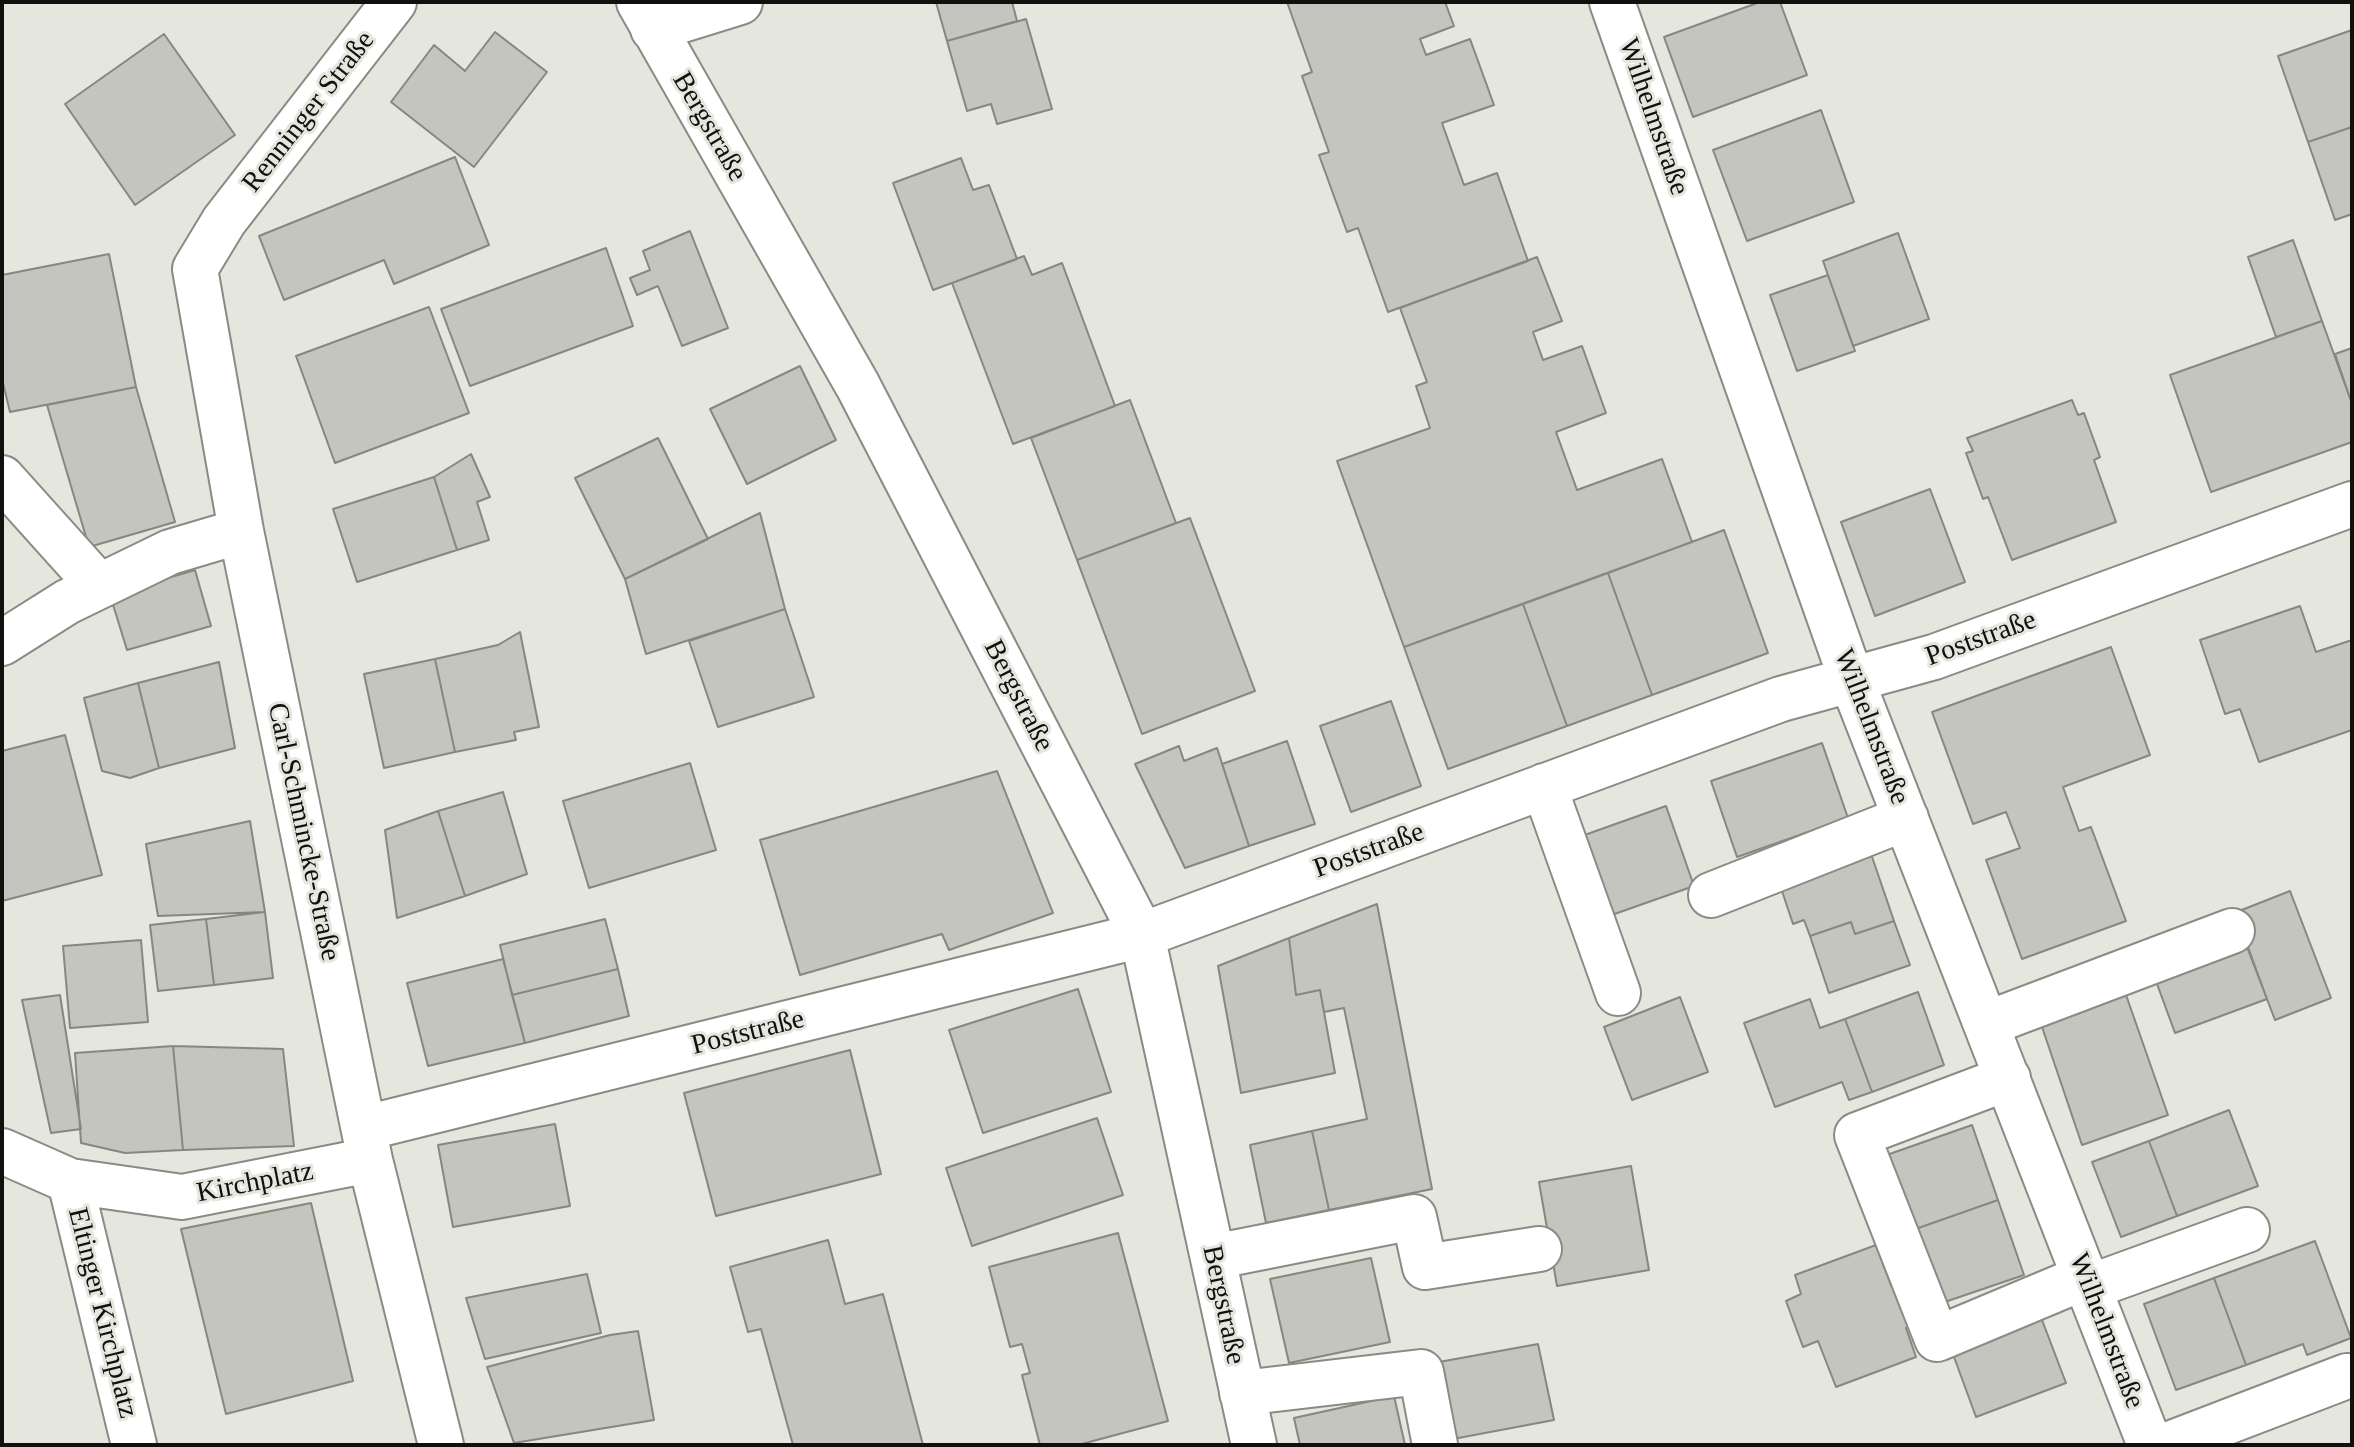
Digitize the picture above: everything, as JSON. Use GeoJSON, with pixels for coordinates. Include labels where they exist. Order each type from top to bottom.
{"type":"FeatureCollection","features":[{"type":"Feature","properties":{"kind":"street","name":"Renninger Straße"},"geometry":{"type":"LineString","coordinates":[[224,221],[394,2]]}},
{"type":"Feature","properties":{"kind":"street"},"geometry":{"type":"LineString","coordinates":[[646,16],[740,2]]}},
{"type":"Feature","properties":{"kind":"street","name":"Wilhelmstraße"},"geometry":{"type":"LineString","coordinates":[[1612,2],[1852,681],[2150,1445]]}},
{"type":"Feature","properties":{"kind":"street","name":"Bergstraße"},"geometry":{"type":"LineString","coordinates":[[646,16],[858,386],[1142,935],[1254,1445]]}},
{"type":"Feature","properties":{"kind":"street","name":"Carl-Schmincke-Straße"},"geometry":{"type":"LineString","coordinates":[[224,221],[195,269],[241,531],[428,1441]]}},
{"type":"Feature","properties":{"kind":"street"},"geometry":{"type":"LineString","coordinates":[[2,478],[99,586]]}},
{"type":"Feature","properties":{"kind":"street","name":"Poststraße"},"geometry":{"type":"LineString","coordinates":[[368,1144],[1142,935],[1781,699],[1934,657],[2352,504]]}},
{"type":"Feature","properties":{"kind":"street"},"geometry":{"type":"LineString","coordinates":[[2,643],[67,602],[170,552],[241,531]]}},
{"type":"Feature","properties":{"kind":"street"},"geometry":{"type":"LineString","coordinates":[[1544,786],[1618,993]]}},
{"type":"Feature","properties":{"kind":"street"},"geometry":{"type":"LineString","coordinates":[[1711,895],[1906,818]]}},
{"type":"Feature","properties":{"kind":"street"},"geometry":{"type":"LineString","coordinates":[[1986,1024],[2232,931]]}},
{"type":"Feature","properties":{"kind":"street"},"geometry":{"type":"LineString","coordinates":[[2008,1078],[1857,1135],[1937,1339],[2088,1282],[2247,1230]]}},
{"type":"Feature","properties":{"kind":"street","name":"Kirchplatz"},"geometry":{"type":"LineString","coordinates":[[2,1151],[70,1181],[182,1197],[368,1144]]}},
{"type":"Feature","properties":{"kind":"street","name":"Eltinger Kirchplatz"},"geometry":{"type":"LineString","coordinates":[[70,1181],[134,1445]]}},
{"type":"Feature","properties":{"kind":"street"},"geometry":{"type":"LineString","coordinates":[[1213,1257],[1414,1217],[1425,1267],[1539,1249]]}},
{"type":"Feature","properties":{"kind":"street"},"geometry":{"type":"LineString","coordinates":[[1242,1393],[1421,1372],[1435,1445]]}},
{"type":"Feature","properties":{"kind":"street"},"geometry":{"type":"LineString","coordinates":[[2167,1445],[2347,1376]]}},
{"type":"Feature","properties":{"kind":"building"},"geometry":{"type":"Polygon","coordinates":[[[936,2],[1012,2],[1017,21],[947,41],[936,2]]]}},
{"type":"Feature","properties":{"kind":"building"},"geometry":{"type":"Polygon","coordinates":[[[1287,2],[1445,2],[1454,26],[1420,39],[1426,55],[1470,39],[1494,105],[1442,123],[1464,185],[1497,173],[1528,261],[1388,312],[1358,228],[1347,232],[1319,155],[1329,152],[1302,76],[1312,72],[1287,2]]]}},
{"type":"Feature","properties":{"kind":"building"},"geometry":{"type":"Polygon","coordinates":[[[1760,2],[1780,2],[1807,75],[1693,117],[1664,37],[1760,2]]]}},
{"type":"Feature","properties":{"kind":"building"},"geometry":{"type":"Polygon","coordinates":[[[1026,19],[1052,109],[997,124],[991,104],[967,111],[947,41],[1026,19]]]}},
{"type":"Feature","properties":{"kind":"building"},"geometry":{"type":"Polygon","coordinates":[[[2352,30],[2352,127],[2308,142],[2278,56],[2352,30]]]}},
{"type":"Feature","properties":{"kind":"building"},"geometry":{"type":"Polygon","coordinates":[[[495,32],[547,72],[474,167],[391,102],[434,45],[465,71],[495,32]]]}},
{"type":"Feature","properties":{"kind":"building"},"geometry":{"type":"Polygon","coordinates":[[[164,34],[235,135],[135,205],[65,104],[164,34]]]}},
{"type":"Feature","properties":{"kind":"building"},"geometry":{"type":"Polygon","coordinates":[[[1821,110],[1854,202],[1747,241],[1713,150],[1821,110]]]}},
{"type":"Feature","properties":{"kind":"building"},"geometry":{"type":"Polygon","coordinates":[[[2352,127],[2352,214],[2335,220],[2308,142],[2352,127]]]}},
{"type":"Feature","properties":{"kind":"building"},"geometry":{"type":"Polygon","coordinates":[[[455,157],[489,245],[394,284],[384,260],[284,300],[259,236],[455,157]]]}},
{"type":"Feature","properties":{"kind":"building"},"geometry":{"type":"Polygon","coordinates":[[[961,158],[973,190],[989,185],[1017,259],[933,290],[893,183],[961,158]]]}},
{"type":"Feature","properties":{"kind":"building"},"geometry":{"type":"Polygon","coordinates":[[[690,231],[728,328],[682,346],[658,286],[637,295],[630,278],[650,270],[643,251],[690,231]]]}},
{"type":"Feature","properties":{"kind":"building"},"geometry":{"type":"Polygon","coordinates":[[[1898,233],[1929,319],[1853,346],[1823,261],[1898,233]]]}},
{"type":"Feature","properties":{"kind":"building"},"geometry":{"type":"Polygon","coordinates":[[[2293,240],[2322,321],[2276,337],[2248,257],[2293,240]]]}},
{"type":"Feature","properties":{"kind":"building"},"geometry":{"type":"Polygon","coordinates":[[[606,248],[633,326],[470,386],[441,309],[606,248]]]}},
{"type":"Feature","properties":{"kind":"building"},"geometry":{"type":"Polygon","coordinates":[[[109,254],[136,387],[10,412],[2,379],[2,275],[109,254]]]}},
{"type":"Feature","properties":{"kind":"building"},"geometry":{"type":"Polygon","coordinates":[[[1024,256],[1032,275],[1062,263],[1115,406],[1013,444],[952,283],[1024,256]]]}},
{"type":"Feature","properties":{"kind":"building"},"geometry":{"type":"Polygon","coordinates":[[[1537,257],[1562,321],[1533,332],[1543,360],[1582,346],[1606,413],[1556,432],[1577,490],[1662,459],[1692,542],[1404,647],[1337,461],[1430,428],[1416,386],[1427,382],[1400,308],[1537,257]]]}},
{"type":"Feature","properties":{"kind":"building"},"geometry":{"type":"Polygon","coordinates":[[[1828,275],[1855,351],[1797,371],[1770,295],[1828,275]]]}},
{"type":"Feature","properties":{"kind":"building"},"geometry":{"type":"Polygon","coordinates":[[[429,307],[469,413],[335,463],[296,356],[429,307]]]}},
{"type":"Feature","properties":{"kind":"building"},"geometry":{"type":"Polygon","coordinates":[[[2322,321],[2352,404],[2352,442],[2211,492],[2170,375],[2322,321]]]}},
{"type":"Feature","properties":{"kind":"building"},"geometry":{"type":"Polygon","coordinates":[[[2352,348],[2352,404],[2335,354],[2352,348]]]}},
{"type":"Feature","properties":{"kind":"building"},"geometry":{"type":"Polygon","coordinates":[[[800,366],[836,440],[747,484],[710,409],[800,366]]]}},
{"type":"Feature","properties":{"kind":"building"},"geometry":{"type":"Polygon","coordinates":[[[136,387],[175,522],[89,547],[47,405],[136,387]]]}},
{"type":"Feature","properties":{"kind":"building"},"geometry":{"type":"Polygon","coordinates":[[[1130,400],[1176,523],[1077,560],[1031,438],[1130,400]]]}},
{"type":"Feature","properties":{"kind":"building"},"geometry":{"type":"Polygon","coordinates":[[[2072,400],[2078,415],[2084,413],[2100,457],[2094,460],[2116,522],[2012,560],[1988,497],[1983,499],[1966,453],[1973,451],[1967,438],[2072,400]]]}},
{"type":"Feature","properties":{"kind":"building"},"geometry":{"type":"Polygon","coordinates":[[[658,438],[708,539],[625,579],[575,478],[658,438]]]}},
{"type":"Feature","properties":{"kind":"building"},"geometry":{"type":"Polygon","coordinates":[[[471,454],[490,497],[477,502],[489,540],[457,550],[434,477],[471,454]]]}},
{"type":"Feature","properties":{"kind":"building"},"geometry":{"type":"Polygon","coordinates":[[[434,477],[457,550],[357,582],[333,509],[434,477]]]}},
{"type":"Feature","properties":{"kind":"building"},"geometry":{"type":"Polygon","coordinates":[[[1930,489],[1965,582],[1875,616],[1841,522],[1930,489]]]}},
{"type":"Feature","properties":{"kind":"building"},"geometry":{"type":"Polygon","coordinates":[[[760,513],[785,609],[646,654],[625,579],[760,513]]]}},
{"type":"Feature","properties":{"kind":"building"},"geometry":{"type":"Polygon","coordinates":[[[1190,518],[1255,691],[1142,734],[1077,560],[1190,518]]]}},
{"type":"Feature","properties":{"kind":"building"},"geometry":{"type":"Polygon","coordinates":[[[1724,530],[1768,653],[1652,695],[1608,573],[1724,530]]]}},
{"type":"Feature","properties":{"kind":"building"},"geometry":{"type":"Polygon","coordinates":[[[195,570],[211,626],[127,650],[110,595],[195,570]]]}},
{"type":"Feature","properties":{"kind":"building"},"geometry":{"type":"Polygon","coordinates":[[[1608,573],[1652,695],[1567,726],[1523,604],[1608,573]]]}},
{"type":"Feature","properties":{"kind":"building"},"geometry":{"type":"Polygon","coordinates":[[[1523,604],[1567,726],[1448,769],[1404,647],[1523,604]]]}},
{"type":"Feature","properties":{"kind":"building"},"geometry":{"type":"Polygon","coordinates":[[[2300,606],[2316,652],[2352,640],[2352,730],[2259,762],[2240,709],[2225,714],[2200,640],[2300,606]]]}},
{"type":"Feature","properties":{"kind":"building"},"geometry":{"type":"Polygon","coordinates":[[[785,609],[814,697],[718,727],[689,641],[785,609]]]}},
{"type":"Feature","properties":{"kind":"building"},"geometry":{"type":"Polygon","coordinates":[[[520,632],[539,727],[514,732],[516,740],[455,752],[435,659],[498,645],[520,632]]]}},
{"type":"Feature","properties":{"kind":"building"},"geometry":{"type":"Polygon","coordinates":[[[2111,647],[2150,755],[2063,787],[2079,831],[2091,827],[2126,921],[2022,959],[1986,860],[2020,848],[2006,812],[1973,824],[1932,712],[2111,647]]]}},
{"type":"Feature","properties":{"kind":"building"},"geometry":{"type":"Polygon","coordinates":[[[435,659],[455,752],[384,768],[364,674],[435,659]]]}},
{"type":"Feature","properties":{"kind":"building"},"geometry":{"type":"Polygon","coordinates":[[[219,662],[235,748],[159,768],[138,683],[219,662]]]}},
{"type":"Feature","properties":{"kind":"building"},"geometry":{"type":"Polygon","coordinates":[[[138,683],[159,768],[130,778],[102,771],[84,698],[138,683]]]}},
{"type":"Feature","properties":{"kind":"building"},"geometry":{"type":"Polygon","coordinates":[[[1391,701],[1421,786],[1351,812],[1320,726],[1391,701]]]}},
{"type":"Feature","properties":{"kind":"building"},"geometry":{"type":"Polygon","coordinates":[[[65,735],[102,875],[2,901],[2,751],[65,735]]]}},
{"type":"Feature","properties":{"kind":"building"},"geometry":{"type":"Polygon","coordinates":[[[1287,741],[1315,824],[1249,846],[1222,764],[1287,741]]]}},
{"type":"Feature","properties":{"kind":"building"},"geometry":{"type":"Polygon","coordinates":[[[1822,743],[1848,818],[1737,857],[1711,781],[1822,743]]]}},
{"type":"Feature","properties":{"kind":"building"},"geometry":{"type":"Polygon","coordinates":[[[1179,746],[1184,761],[1217,748],[1249,846],[1185,868],[1135,764],[1179,746]]]}},
{"type":"Feature","properties":{"kind":"building"},"geometry":{"type":"Polygon","coordinates":[[[690,763],[716,850],[589,888],[563,801],[690,763]]]}},
{"type":"Feature","properties":{"kind":"building"},"geometry":{"type":"Polygon","coordinates":[[[997,771],[1053,913],[949,950],[942,934],[800,975],[760,840],[997,771]]]}},
{"type":"Feature","properties":{"kind":"building"},"geometry":{"type":"Polygon","coordinates":[[[503,792],[527,874],[465,896],[438,811],[503,792]]]}},
{"type":"Feature","properties":{"kind":"building"},"geometry":{"type":"Polygon","coordinates":[[[1666,806],[1694,886],[1606,917],[1579,837],[1666,806]]]}},
{"type":"Feature","properties":{"kind":"building"},"geometry":{"type":"Polygon","coordinates":[[[438,811],[465,896],[397,918],[385,830],[438,811]]]}},
{"type":"Feature","properties":{"kind":"building"},"geometry":{"type":"Polygon","coordinates":[[[250,821],[265,912],[158,916],[146,844],[250,821]]]}},
{"type":"Feature","properties":{"kind":"building"},"geometry":{"type":"Polygon","coordinates":[[[1870,851],[1894,921],[1855,934],[1851,922],[1810,936],[1804,920],[1793,924],[1779,882],[1870,851]]]}},
{"type":"Feature","properties":{"kind":"building"},"geometry":{"type":"Polygon","coordinates":[[[2290,891],[2331,998],[2275,1020],[2234,913],[2290,891]]]}},
{"type":"Feature","properties":{"kind":"building"},"geometry":{"type":"Polygon","coordinates":[[[1377,904],[1432,1189],[1329,1210],[1312,1131],[1367,1119],[1344,1008],[1324,1012],[1320,990],[1296,995],[1289,938],[1377,904]]]}},
{"type":"Feature","properties":{"kind":"building"},"geometry":{"type":"Polygon","coordinates":[[[265,912],[273,978],[214,985],[206,919],[265,912]]]}},
{"type":"Feature","properties":{"kind":"building"},"geometry":{"type":"Polygon","coordinates":[[[206,919],[214,985],[158,991],[150,925],[206,919]]]}},
{"type":"Feature","properties":{"kind":"building"},"geometry":{"type":"Polygon","coordinates":[[[605,919],[618,969],[512,995],[500,945],[605,919]]]}},
{"type":"Feature","properties":{"kind":"building"},"geometry":{"type":"Polygon","coordinates":[[[1894,921],[1910,965],[1829,993],[1810,936],[1851,922],[1855,934],[1894,921]]]}},
{"type":"Feature","properties":{"kind":"building"},"geometry":{"type":"Polygon","coordinates":[[[1289,938],[1296,995],[1320,990],[1335,1073],[1241,1093],[1218,966],[1289,938]]]}},
{"type":"Feature","properties":{"kind":"building"},"geometry":{"type":"Polygon","coordinates":[[[2245,939],[2267,999],[2175,1033],[2153,973],[2245,939]]]}},
{"type":"Feature","properties":{"kind":"building"},"geometry":{"type":"Polygon","coordinates":[[[141,940],[148,1022],[70,1028],[63,946],[141,940]]]}},
{"type":"Feature","properties":{"kind":"building"},"geometry":{"type":"Polygon","coordinates":[[[503,959],[525,1043],[428,1066],[407,983],[503,959]]]}},
{"type":"Feature","properties":{"kind":"building"},"geometry":{"type":"Polygon","coordinates":[[[618,969],[629,1016],[525,1043],[512,995],[618,969]]]}},
{"type":"Feature","properties":{"kind":"building"},"geometry":{"type":"Polygon","coordinates":[[[1078,989],[1111,1092],[983,1133],[949,1030],[1078,989]]]}},
{"type":"Feature","properties":{"kind":"building"},"geometry":{"type":"Polygon","coordinates":[[[1918,992],[1944,1065],[1872,1092],[1845,1019],[1918,992]]]}},
{"type":"Feature","properties":{"kind":"building"},"geometry":{"type":"Polygon","coordinates":[[[2125,992],[2168,1115],[2082,1145],[2040,1021],[2125,992]]]}},
{"type":"Feature","properties":{"kind":"building"},"geometry":{"type":"Polygon","coordinates":[[[60,995],[81,1129],[51,1133],[22,1000],[60,995]]]}},
{"type":"Feature","properties":{"kind":"building"},"geometry":{"type":"Polygon","coordinates":[[[1680,997],[1708,1072],[1632,1100],[1604,1027],[1680,997]]]}},
{"type":"Feature","properties":{"kind":"building"},"geometry":{"type":"Polygon","coordinates":[[[1810,999],[1820,1028],[1845,1019],[1872,1092],[1849,1100],[1842,1082],[1775,1107],[1744,1023],[1810,999]]]}},
{"type":"Feature","properties":{"kind":"building"},"geometry":{"type":"Polygon","coordinates":[[[173,1046],[183,1150],[125,1153],[81,1143],[75,1053],[173,1046]]]}},
{"type":"Feature","properties":{"kind":"building"},"geometry":{"type":"Polygon","coordinates":[[[173,1046],[283,1049],[294,1146],[183,1150],[173,1046]]]}},
{"type":"Feature","properties":{"kind":"building"},"geometry":{"type":"Polygon","coordinates":[[[850,1050],[881,1174],[716,1216],[684,1093],[850,1050]]]}},
{"type":"Feature","properties":{"kind":"building"},"geometry":{"type":"Polygon","coordinates":[[[2229,1110],[2258,1186],[2177,1216],[2149,1141],[2229,1110]]]}},
{"type":"Feature","properties":{"kind":"building"},"geometry":{"type":"Polygon","coordinates":[[[1097,1118],[1123,1195],[972,1246],[946,1168],[1097,1118]]]}},
{"type":"Feature","properties":{"kind":"building"},"geometry":{"type":"Polygon","coordinates":[[[555,1124],[570,1206],[453,1227],[438,1145],[555,1124]]]}},
{"type":"Feature","properties":{"kind":"building"},"geometry":{"type":"Polygon","coordinates":[[[1972,1125],[1998,1200],[1907,1232],[1881,1157],[1972,1125]]]}},
{"type":"Feature","properties":{"kind":"building"},"geometry":{"type":"Polygon","coordinates":[[[1312,1131],[1329,1210],[1266,1223],[1250,1145],[1312,1131]]]}},
{"type":"Feature","properties":{"kind":"building"},"geometry":{"type":"Polygon","coordinates":[[[2149,1141],[2177,1216],[2121,1237],[2092,1162],[2149,1141]]]}},
{"type":"Feature","properties":{"kind":"building"},"geometry":{"type":"Polygon","coordinates":[[[1631,1166],[1649,1270],[1557,1286],[1539,1182],[1631,1166]]]}},
{"type":"Feature","properties":{"kind":"building"},"geometry":{"type":"Polygon","coordinates":[[[1998,1200],[2024,1275],[1933,1306],[1907,1232],[1998,1200]]]}},
{"type":"Feature","properties":{"kind":"building"},"geometry":{"type":"Polygon","coordinates":[[[311,1203],[353,1381],[226,1414],[181,1229],[311,1203]]]}},
{"type":"Feature","properties":{"kind":"building"},"geometry":{"type":"Polygon","coordinates":[[[1118,1233],[1168,1421],[1078,1445],[1040,1445],[1022,1375],[1030,1373],[1022,1344],[1010,1347],[989,1267],[1118,1233]]]}},
{"type":"Feature","properties":{"kind":"building"},"geometry":{"type":"Polygon","coordinates":[[[828,1240],[845,1304],[883,1294],[923,1445],[793,1445],[761,1329],[748,1332],[730,1267],[828,1240]]]}},
{"type":"Feature","properties":{"kind":"building"},"geometry":{"type":"Polygon","coordinates":[[[2315,1241],[2351,1338],[2307,1355],[2303,1344],[2246,1365],[2214,1278],[2315,1241]]]}},
{"type":"Feature","properties":{"kind":"building"},"geometry":{"type":"Polygon","coordinates":[[[1876,1245],[1891,1285],[1900,1281],[1916,1324],[1906,1328],[1916,1357],[1836,1387],[1818,1341],[1803,1347],[1786,1301],[1801,1294],[1795,1275],[1876,1245]]]}},
{"type":"Feature","properties":{"kind":"building"},"geometry":{"type":"Polygon","coordinates":[[[1371,1258],[1390,1342],[1289,1363],[1270,1279],[1371,1258]]]}},
{"type":"Feature","properties":{"kind":"building"},"geometry":{"type":"Polygon","coordinates":[[[587,1274],[601,1333],[485,1359],[466,1298],[587,1274]]]}},
{"type":"Feature","properties":{"kind":"building"},"geometry":{"type":"Polygon","coordinates":[[[2214,1278],[2246,1365],[2176,1390],[2144,1304],[2214,1278]]]}},
{"type":"Feature","properties":{"kind":"building"},"geometry":{"type":"Polygon","coordinates":[[[2039,1312],[2066,1383],[1976,1417],[1950,1346],[2039,1312]]]}},
{"type":"Feature","properties":{"kind":"building"},"geometry":{"type":"Polygon","coordinates":[[[638,1331],[654,1420],[514,1443],[487,1367],[610,1335],[638,1331]]]}},
{"type":"Feature","properties":{"kind":"building"},"geometry":{"type":"Polygon","coordinates":[[[1538,1344],[1554,1420],[1453,1439],[1439,1362],[1538,1344]]]}},
{"type":"Feature","properties":{"kind":"building"},"geometry":{"type":"Polygon","coordinates":[[[1394,1396],[1405,1445],[1300,1445],[1294,1418],[1394,1396]]]}}]}
